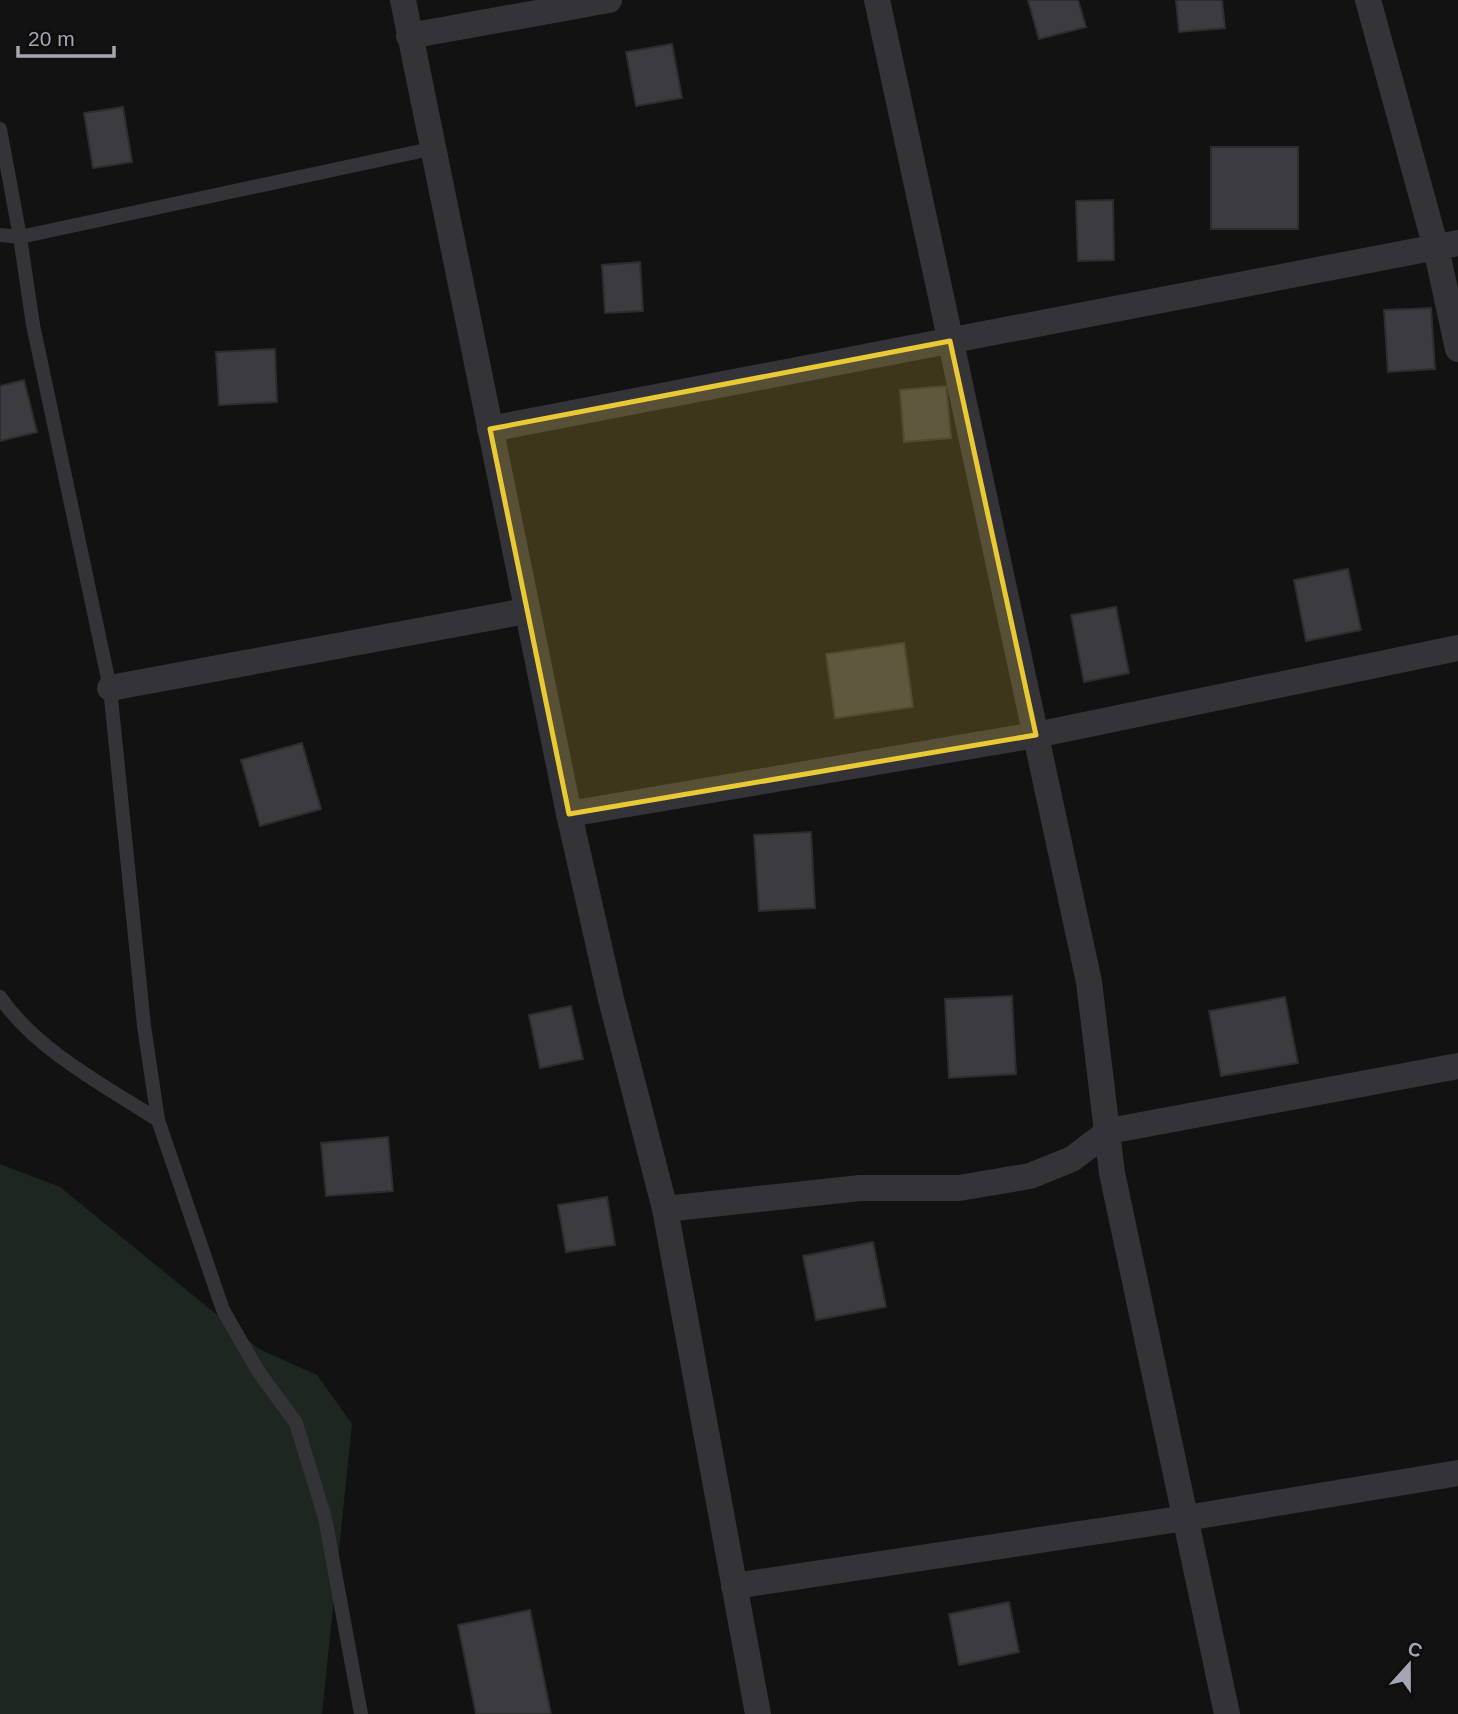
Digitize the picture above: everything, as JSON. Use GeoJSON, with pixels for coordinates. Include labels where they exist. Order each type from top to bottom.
{"type":"FeatureCollection","features":[{"type":"Feature","properties":{"kind":"street"},"geometry":{"type":"LineString","coordinates":[[403,0],[569,814],[611,999],[665,1209],[758,1714]]}},
{"type":"Feature","properties":{"kind":"street"},"geometry":{"type":"LineString","coordinates":[[409,36],[609,0]]}},
{"type":"Feature","properties":{"kind":"street"},"geometry":{"type":"LineString","coordinates":[[877,0],[1089,982],[1112,1172],[1227,1714]]}},
{"type":"Feature","properties":{"kind":"street"},"geometry":{"type":"LineString","coordinates":[[1368,0],[1447,245],[1458,349]]}},
{"type":"Feature","properties":{"kind":"street"},"geometry":{"type":"LineString","coordinates":[[490,429],[1447,245]]}},
{"type":"Feature","properties":{"kind":"street"},"geometry":{"type":"LineString","coordinates":[[110,688],[526,611]]}},
{"type":"Feature","properties":{"kind":"street"},"geometry":{"type":"LineString","coordinates":[[569,814],[1036,735],[1458,648]]}},
{"type":"Feature","properties":{"kind":"street"},"geometry":{"type":"LineString","coordinates":[[665,1209],[860,1188],[959,1188],[1030,1176],[1072,1159],[1109,1132],[1458,1066]]}},
{"type":"Feature","properties":{"kind":"street"},"geometry":{"type":"LineString","coordinates":[[734,1586],[1186,1518],[1458,1472]]}},
{"type":"Feature","properties":{"kind":"lane"},"geometry":{"type":"LineString","coordinates":[[0,129],[33,325],[110,688],[144,1026],[158,1119],[223,1310],[258,1371],[296,1423],[325,1518],[361,1714]]}},
{"type":"Feature","properties":{"kind":"lane"},"geometry":{"type":"LineString","coordinates":[[0,235],[20,237],[435,148]]}},
{"type":"Feature","properties":{"kind":"lane"},"geometry":{"type":"LineString","coordinates":[[0,997],[14,1018],[76,1068],[158,1119]]}},
{"type":"Feature","properties":{"kind":"highlighted area"},"geometry":{"type":"Polygon","coordinates":[[[950,341],[1036,735],[569,814],[490,429],[950,341]]]}},
{"type":"Feature","properties":{"kind":"shaded area"},"geometry":{"type":"Polygon","coordinates":[[[0,1164],[60,1187],[259,1349],[317,1375],[352,1424],[322,1714],[0,1714],[0,1164]]]}},
{"type":"Feature","properties":{"kind":"building"},"geometry":{"type":"Polygon","coordinates":[[[1028,0],[1078,0],[1086,27],[1039,39],[1028,0]]]}},
{"type":"Feature","properties":{"kind":"building"},"geometry":{"type":"Polygon","coordinates":[[[1176,0],[1222,0],[1225,28],[1179,32],[1176,0]]]}},
{"type":"Feature","properties":{"kind":"building"},"geometry":{"type":"Polygon","coordinates":[[[672,44],[682,98],[636,106],[626,52],[672,44]]]}},
{"type":"Feature","properties":{"kind":"building"},"geometry":{"type":"Polygon","coordinates":[[[123,107],[132,162],[93,168],[84,113],[123,107]]]}},
{"type":"Feature","properties":{"kind":"building"},"geometry":{"type":"Polygon","coordinates":[[[1211,147],[1298,147],[1298,229],[1211,229],[1211,147]]]}},
{"type":"Feature","properties":{"kind":"building"},"geometry":{"type":"Polygon","coordinates":[[[1113,200],[1114,260],[1078,261],[1076,201],[1113,200]]]}},
{"type":"Feature","properties":{"kind":"building"},"geometry":{"type":"Polygon","coordinates":[[[640,262],[643,311],[605,313],[602,265],[640,262]]]}},
{"type":"Feature","properties":{"kind":"building"},"geometry":{"type":"Polygon","coordinates":[[[1431,308],[1435,369],[1388,372],[1384,310],[1431,308]]]}},
{"type":"Feature","properties":{"kind":"building"},"geometry":{"type":"Polygon","coordinates":[[[275,349],[277,402],[219,405],[216,352],[275,349]]]}},
{"type":"Feature","properties":{"kind":"building"},"geometry":{"type":"Polygon","coordinates":[[[24,380],[37,432],[0,441],[0,386],[24,380]]]}},
{"type":"Feature","properties":{"kind":"building"},"geometry":{"type":"Polygon","coordinates":[[[946,386],[951,438],[904,442],[900,390],[946,386]]]}},
{"type":"Feature","properties":{"kind":"building"},"geometry":{"type":"Polygon","coordinates":[[[1348,569],[1361,630],[1306,641],[1294,580],[1348,569]]]}},
{"type":"Feature","properties":{"kind":"building"},"geometry":{"type":"Polygon","coordinates":[[[1116,607],[1129,673],[1084,682],[1071,615],[1116,607]]]}},
{"type":"Feature","properties":{"kind":"building"},"geometry":{"type":"Polygon","coordinates":[[[904,643],[913,707],[835,718],[826,654],[904,643]]]}},
{"type":"Feature","properties":{"kind":"building"},"geometry":{"type":"Polygon","coordinates":[[[302,743],[321,809],[260,826],[241,760],[302,743]]]}},
{"type":"Feature","properties":{"kind":"building"},"geometry":{"type":"Polygon","coordinates":[[[811,832],[815,908],[759,911],[754,835],[811,832]]]}},
{"type":"Feature","properties":{"kind":"building"},"geometry":{"type":"Polygon","coordinates":[[[1012,996],[1016,1074],[949,1078],[945,999],[1012,996]]]}},
{"type":"Feature","properties":{"kind":"building"},"geometry":{"type":"Polygon","coordinates":[[[1285,997],[1298,1063],[1221,1076],[1209,1011],[1285,997]]]}},
{"type":"Feature","properties":{"kind":"building"},"geometry":{"type":"Polygon","coordinates":[[[571,1006],[583,1059],[540,1068],[529,1015],[571,1006]]]}},
{"type":"Feature","properties":{"kind":"building"},"geometry":{"type":"Polygon","coordinates":[[[388,1137],[393,1191],[326,1196],[321,1143],[388,1137]]]}},
{"type":"Feature","properties":{"kind":"building"},"geometry":{"type":"Polygon","coordinates":[[[607,1197],[615,1245],[566,1252],[558,1205],[607,1197]]]}},
{"type":"Feature","properties":{"kind":"building"},"geometry":{"type":"Polygon","coordinates":[[[873,1242],[886,1307],[816,1320],[803,1256],[873,1242]]]}},
{"type":"Feature","properties":{"kind":"building"},"geometry":{"type":"Polygon","coordinates":[[[1009,1602],[1019,1652],[959,1665],[949,1614],[1009,1602]]]}},
{"type":"Feature","properties":{"kind":"building"},"geometry":{"type":"Polygon","coordinates":[[[530,1610],[551,1714],[476,1714],[458,1625],[530,1610]]]}}]}
